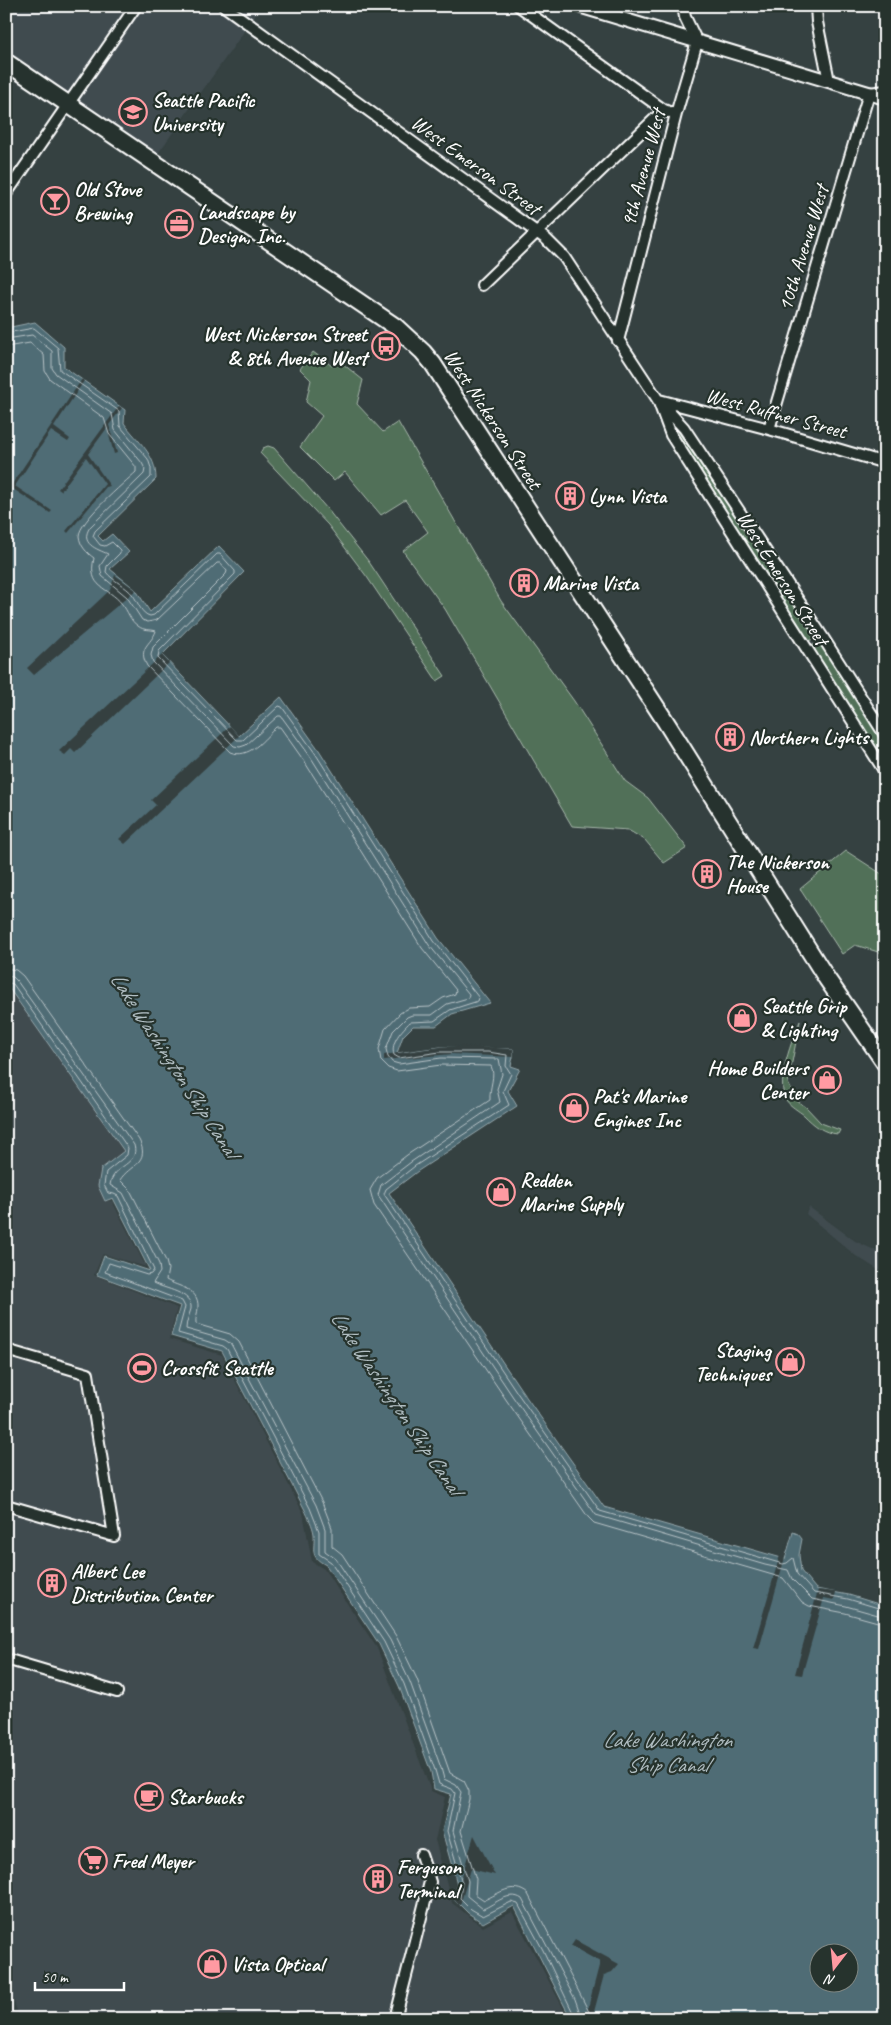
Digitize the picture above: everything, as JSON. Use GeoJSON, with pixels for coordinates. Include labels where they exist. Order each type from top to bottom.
{"type":"FeatureCollection","features":[{"type":"Feature","properties":{"kind":"main road","name":"West Nickerson Street"},"geometry":{"type":"LineString","coordinates":[[6,62],[396,327],[423,352],[433,364],[664,719],[827,979],[885,1063]]}},
{"type":"Feature","properties":{"kind":"street"},"geometry":{"type":"LineString","coordinates":[[6,194],[136,6]]}},
{"type":"Feature","properties":{"kind":"street","name":"West Emerson Street"},"geometry":{"type":"LineString","coordinates":[[224,6],[546,239],[564,257],[618,342],[658,400],[684,428],[884,731]]}},
{"type":"Feature","properties":{"kind":"street"},"geometry":{"type":"LineString","coordinates":[[519,6],[664,110],[676,114]]}},
{"type":"Feature","properties":{"kind":"street"},"geometry":{"type":"LineString","coordinates":[[579,6],[885,98]]}},
{"type":"Feature","properties":{"kind":"street"},"geometry":{"type":"LineString","coordinates":[[683,6],[685,17],[697,42]]}},
{"type":"Feature","properties":{"kind":"street"},"geometry":{"type":"LineString","coordinates":[[816,6],[817,22],[829,81]]}},
{"type":"Feature","properties":{"kind":"street","name":"9th Avenue West"},"geometry":{"type":"LineString","coordinates":[[618,342],[676,114],[697,42]]}},
{"type":"Feature","properties":{"kind":"street"},"geometry":{"type":"LineString","coordinates":[[869,93],[885,91]]}},
{"type":"Feature","properties":{"kind":"street","name":"10th Avenue West"},"geometry":{"type":"LineString","coordinates":[[769,429],[869,93]]}},
{"type":"Feature","properties":{"kind":"street"},"geometry":{"type":"LineString","coordinates":[[482,285],[664,110]]}},
{"type":"Feature","properties":{"kind":"street","name":"West Emerson Street"},"geometry":{"type":"LineString","coordinates":[[658,400],[671,435],[885,772]]}},
{"type":"Feature","properties":{"kind":"street","name":"West Ruffner Street"},"geometry":{"type":"LineString","coordinates":[[658,400],[769,429],[885,463]]}},
{"type":"Feature","properties":{"kind":"street"},"geometry":{"type":"LineString","coordinates":[[6,1350],[88,1374],[114,1536],[6,1505]]}},
{"type":"Feature","properties":{"kind":"street"},"geometry":{"type":"LineString","coordinates":[[6,1659],[117,1692]]}},
{"type":"Feature","properties":{"kind":"street"},"geometry":{"type":"LineString","coordinates":[[395,2019],[430,1882],[421,1854]]}},
{"type":"Feature","properties":{"kind":"shaded area","name":"Seattle Pacific University"},"geometry":{"type":"Polygon","coordinates":[[[6,6],[262,6],[152,162],[6,62],[6,6]]]}},
{"type":"Feature","properties":{"kind":"shaded area"},"geometry":{"type":"Polygon","coordinates":[[[6,984],[124,1151],[101,1169],[105,1201],[112,1201],[146,1267],[103,1254],[94,1275],[177,1308],[169,1339],[222,1355],[303,1513],[312,1562],[324,1569],[377,1648],[431,1791],[445,1797],[435,1840],[452,1903],[483,1927],[512,1912],[569,2019],[20,2019],[6,1980],[6,984]]]}},
{"type":"Feature","properties":{"kind":"shaded area"},"geometry":{"type":"Polygon","coordinates":[[[809,1207],[855,1241],[885,1255],[885,1274],[856,1256],[806,1214],[809,1207]]]}},
{"type":"Feature","properties":{"kind":"green space"},"geometry":{"type":"Polygon","coordinates":[[[313,352],[332,366],[338,360],[363,380],[357,404],[383,432],[398,422],[501,601],[574,701],[625,781],[648,798],[687,848],[664,863],[645,840],[628,830],[572,826],[445,609],[403,551],[428,532],[405,500],[381,515],[345,472],[334,481],[300,447],[322,416],[306,402],[311,380],[300,369],[313,352]]]}},
{"type":"Feature","properties":{"kind":"green space"},"geometry":{"type":"Polygon","coordinates":[[[676,429],[740,522],[815,637],[808,642],[672,432],[676,429]]]}},
{"type":"Feature","properties":{"kind":"green space"},"geometry":{"type":"Polygon","coordinates":[[[268,446],[274,448],[328,510],[369,562],[445,676],[437,681],[367,577],[328,525],[260,453],[263,448],[268,446]]]}},
{"type":"Feature","properties":{"kind":"green space"},"geometry":{"type":"Polygon","coordinates":[[[819,642],[885,746],[885,765],[864,734],[833,679],[810,647],[819,642]]]}},
{"type":"Feature","properties":{"kind":"green space"},"geometry":{"type":"Polygon","coordinates":[[[846,851],[885,876],[885,954],[855,945],[842,954],[800,889],[846,851]]]}},
{"type":"Feature","properties":{"kind":"green space"},"geometry":{"type":"Polygon","coordinates":[[[800,1021],[788,1083],[797,1101],[806,1107],[821,1123],[840,1130],[838,1134],[828,1132],[815,1125],[786,1100],[783,1092],[786,1060],[800,1021]]]}},
{"type":"Feature","properties":{"kind":"water","name":"Lake Washington Ship Canal"},"geometry":{"type":"Polygon","coordinates":[[[35,322],[64,347],[64,367],[125,410],[124,423],[150,455],[153,462],[156,479],[98,536],[103,541],[112,534],[129,552],[110,569],[136,590],[150,612],[219,546],[244,572],[162,655],[239,736],[281,697],[319,750],[438,938],[490,1003],[452,1014],[436,1026],[413,1026],[403,1036],[397,1053],[440,1047],[513,1049],[511,1066],[520,1069],[508,1091],[517,1106],[418,1171],[389,1193],[522,1391],[604,1507],[785,1559],[793,1532],[802,1539],[799,1555],[801,1571],[816,1589],[849,1595],[885,1606],[885,2019],[571,2019],[514,1906],[483,1923],[468,1913],[455,1900],[457,1884],[442,1831],[451,1794],[434,1789],[431,1772],[399,1686],[379,1644],[326,1565],[315,1556],[313,1528],[305,1510],[222,1351],[171,1336],[180,1306],[97,1275],[104,1256],[150,1271],[113,1198],[105,1201],[98,1186],[101,1169],[124,1151],[6,984],[6,328],[35,322]]]}},
{"type":"Feature","properties":{"kind":"pier"},"geometry":{"type":"Polygon","coordinates":[[[82,379],[84,381],[54,427],[70,439],[68,442],[51,431],[15,486],[52,511],[50,513],[10,487],[82,379]]]}},
{"type":"Feature","properties":{"kind":"pier"},"geometry":{"type":"Polygon","coordinates":[[[119,406],[122,408],[109,425],[117,453],[114,454],[107,428],[88,454],[110,486],[106,487],[68,533],[66,531],[105,484],[86,457],[61,491],[58,489],[119,406]]]}},
{"type":"Feature","properties":{"kind":"pier"},"geometry":{"type":"Polygon","coordinates":[[[115,575],[136,590],[34,675],[27,668],[110,590],[115,575]]]}},
{"type":"Feature","properties":{"kind":"pier"},"geometry":{"type":"Polygon","coordinates":[[[162,655],[169,663],[75,753],[71,749],[65,755],[59,751],[162,655]]]}},
{"type":"Feature","properties":{"kind":"pier"},"geometry":{"type":"Polygon","coordinates":[[[230,726],[239,736],[125,844],[119,839],[156,805],[151,800],[230,726]]]}},
{"type":"Feature","properties":{"kind":"pier"},"geometry":{"type":"Polygon","coordinates":[[[462,1046],[513,1049],[513,1057],[452,1054],[384,1060],[384,1055],[440,1047],[462,1046]]]}},
{"type":"Feature","properties":{"kind":"pier"},"geometry":{"type":"Polygon","coordinates":[[[793,1529],[759,1649],[753,1648],[780,1555],[783,1556],[790,1531],[793,1529]]]}},
{"type":"Feature","properties":{"kind":"pier"},"geometry":{"type":"Polygon","coordinates":[[[818,1590],[836,1592],[834,1600],[824,1598],[802,1675],[795,1674],[818,1590]]]}},
{"type":"Feature","properties":{"kind":"pier"},"geometry":{"type":"Polygon","coordinates":[[[474,1835],[495,1875],[471,1869],[460,1905],[455,1900],[474,1835]]]}},
{"type":"Feature","properties":{"kind":"pier"},"geometry":{"type":"Polygon","coordinates":[[[575,1940],[619,1964],[612,1972],[604,1975],[592,2019],[585,2019],[600,1962],[571,1946],[575,1940]]]}},
{"type":"Feature","properties":{"kind":"place","name":"Seattle Pacific University"},"geometry":{"type":"Point","coordinates":[133,112]}},
{"type":"Feature","properties":{"kind":"place","name":"Old Stove Brewing"},"geometry":{"type":"Point","coordinates":[55,201]}},
{"type":"Feature","properties":{"kind":"place","name":"Landscape by Design, Inc."},"geometry":{"type":"Point","coordinates":[179,224]}},
{"type":"Feature","properties":{"kind":"place","name":"West Nickerson Street & 8th Avenue West"},"geometry":{"type":"Point","coordinates":[386,346]}},
{"type":"Feature","properties":{"kind":"place","name":"Lynn Vista"},"geometry":{"type":"Point","coordinates":[570,496]}},
{"type":"Feature","properties":{"kind":"place","name":"Marine Vista"},"geometry":{"type":"Point","coordinates":[524,583]}},
{"type":"Feature","properties":{"kind":"place","name":"Northern Lights"},"geometry":{"type":"Point","coordinates":[730,737]}},
{"type":"Feature","properties":{"kind":"place","name":"The Nickerson House"},"geometry":{"type":"Point","coordinates":[707,874]}},
{"type":"Feature","properties":{"kind":"place","name":"Seattle Grip & Lighting"},"geometry":{"type":"Point","coordinates":[742,1018]}},
{"type":"Feature","properties":{"kind":"place","name":"Home Builders Center"},"geometry":{"type":"Point","coordinates":[827,1080]}},
{"type":"Feature","properties":{"kind":"place","name":"Pat's Marine Engines Inc"},"geometry":{"type":"Point","coordinates":[574,1108]}},
{"type":"Feature","properties":{"kind":"place","name":"Redden Marine Supply"},"geometry":{"type":"Point","coordinates":[501,1192]}},
{"type":"Feature","properties":{"kind":"place","name":"Staging Techniques"},"geometry":{"type":"Point","coordinates":[790,1362]}},
{"type":"Feature","properties":{"kind":"place","name":"Crossfit Seattle"},"geometry":{"type":"Point","coordinates":[142,1368]}},
{"type":"Feature","properties":{"kind":"place","name":"Albert Lee Distribution Center"},"geometry":{"type":"Point","coordinates":[52,1583]}},
{"type":"Feature","properties":{"kind":"place","name":"Starbucks"},"geometry":{"type":"Point","coordinates":[149,1797]}},
{"type":"Feature","properties":{"kind":"place","name":"Fred Meyer"},"geometry":{"type":"Point","coordinates":[93,1861]}},
{"type":"Feature","properties":{"kind":"place","name":"Ferguson Terminal"},"geometry":{"type":"Point","coordinates":[378,1879]}},
{"type":"Feature","properties":{"kind":"place","name":"Vista Optical"},"geometry":{"type":"Point","coordinates":[212,1964]}}]}
